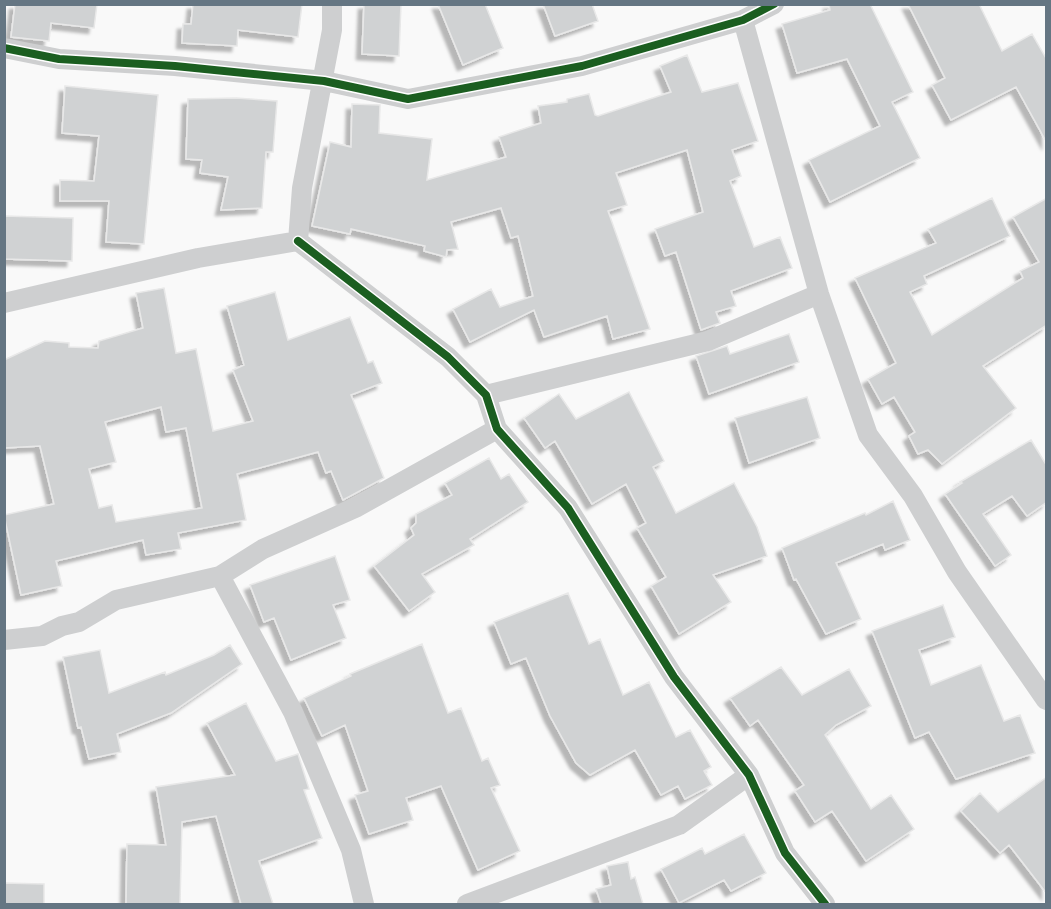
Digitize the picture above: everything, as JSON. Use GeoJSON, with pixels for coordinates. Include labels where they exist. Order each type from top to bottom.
{"type":"FeatureCollection","features":[{"type":"Feature","properties":{"kind":"street"},"geometry":{"type":"LineString","coordinates":[[298,241],[302,188],[332,30],[332,4]]}},
{"type":"Feature","properties":{"kind":"street"},"geometry":{"type":"LineString","coordinates":[[4,48],[59,59],[175,66],[324,81],[408,99],[582,66],[743,20],[774,4]]}},
{"type":"Feature","properties":{"kind":"street"},"geometry":{"type":"LineString","coordinates":[[743,20],[819,294],[868,435],[913,496],[957,572],[1047,700]]}},
{"type":"Feature","properties":{"kind":"street"},"geometry":{"type":"LineString","coordinates":[[4,303],[198,258],[298,241],[448,357],[486,395],[497,429],[568,508],[674,677],[749,775],[785,853],[825,904]]}},
{"type":"Feature","properties":{"kind":"street"},"geometry":{"type":"LineString","coordinates":[[486,395],[708,341],[819,294]]}},
{"type":"Feature","properties":{"kind":"street"},"geometry":{"type":"LineString","coordinates":[[4,640],[42,636],[62,626],[79,622],[116,600],[220,576],[262,549],[357,507],[497,429]]}},
{"type":"Feature","properties":{"kind":"street"},"geometry":{"type":"LineString","coordinates":[[220,576],[293,712],[351,850],[364,904]]}},
{"type":"Feature","properties":{"kind":"street"},"geometry":{"type":"LineString","coordinates":[[467,904],[679,825],[749,775]]}},
{"type":"Feature","properties":{"kind":"building"},"geometry":{"type":"Polygon","coordinates":[[[15,4],[97,4],[94,28],[51,23],[49,41],[11,37],[15,4]]]}},
{"type":"Feature","properties":{"kind":"building"},"geometry":{"type":"Polygon","coordinates":[[[193,4],[302,4],[298,37],[238,30],[237,46],[182,43],[183,24],[191,24],[193,4]]]}},
{"type":"Feature","properties":{"kind":"building"},"geometry":{"type":"Polygon","coordinates":[[[364,4],[401,4],[399,56],[362,54],[364,4]]]}},
{"type":"Feature","properties":{"kind":"building"},"geometry":{"type":"Polygon","coordinates":[[[438,4],[485,4],[503,48],[463,65],[438,4]]]}},
{"type":"Feature","properties":{"kind":"building"},"geometry":{"type":"Polygon","coordinates":[[[543,4],[592,4],[598,21],[555,36],[543,4]]]}},
{"type":"Feature","properties":{"kind":"building"},"geometry":{"type":"Polygon","coordinates":[[[829,4],[870,4],[913,92],[892,102],[920,158],[830,202],[809,160],[880,126],[847,59],[797,73],[782,24],[830,10],[829,4]]]}},
{"type":"Feature","properties":{"kind":"building"},"geometry":{"type":"Polygon","coordinates":[[[908,4],[979,4],[1002,51],[1032,34],[1047,60],[1047,143],[1016,87],[951,120],[932,85],[945,78],[908,4]]]}},
{"type":"Feature","properties":{"kind":"building"},"geometry":{"type":"Polygon","coordinates":[[[687,55],[702,92],[738,83],[758,141],[732,150],[741,176],[730,181],[754,247],[780,237],[792,268],[731,291],[736,306],[716,312],[720,323],[701,330],[676,252],[665,256],[655,229],[703,212],[687,150],[616,173],[627,205],[608,211],[650,329],[613,339],[607,316],[544,337],[534,310],[470,342],[453,309],[491,289],[500,307],[533,296],[518,236],[511,238],[501,208],[451,222],[458,249],[447,250],[446,257],[424,251],[425,246],[351,229],[350,234],[312,226],[330,142],[351,147],[352,104],[380,105],[379,133],[432,139],[427,180],[506,157],[499,137],[541,123],[538,106],[567,102],[567,99],[589,94],[595,115],[598,116],[671,92],[660,66],[687,55]]]}},
{"type":"Feature","properties":{"kind":"building"},"geometry":{"type":"Polygon","coordinates":[[[65,86],[158,95],[144,244],[106,242],[109,201],[60,201],[60,180],[94,181],[99,136],[62,133],[65,86]]]}},
{"type":"Feature","properties":{"kind":"building"},"geometry":{"type":"Polygon","coordinates":[[[236,98],[277,101],[273,152],[266,152],[262,208],[221,210],[228,177],[200,173],[202,160],[186,159],[188,99],[236,98]]]}},
{"type":"Feature","properties":{"kind":"building"},"geometry":{"type":"Polygon","coordinates":[[[992,198],[1010,236],[924,276],[927,284],[910,292],[932,335],[1023,278],[1020,271],[1039,262],[1013,217],[1047,198],[1047,325],[983,366],[1016,408],[942,464],[928,450],[918,454],[909,436],[915,432],[894,397],[882,404],[868,379],[896,363],[855,278],[936,243],[928,229],[992,198]]]}},
{"type":"Feature","properties":{"kind":"building"},"geometry":{"type":"Polygon","coordinates":[[[4,216],[73,218],[72,261],[4,259],[4,216]]]}},
{"type":"Feature","properties":{"kind":"building"},"geometry":{"type":"Polygon","coordinates":[[[164,288],[176,353],[196,349],[213,431],[253,421],[233,370],[244,365],[227,306],[275,292],[288,340],[350,317],[368,363],[373,361],[382,383],[351,395],[384,478],[343,500],[331,471],[326,473],[318,452],[237,474],[246,520],[178,533],[181,549],[146,555],[143,540],[56,561],[62,586],[21,595],[4,515],[54,504],[40,446],[4,448],[4,360],[45,341],[69,343],[69,347],[98,348],[99,341],[143,328],[136,293],[164,288]],[[161,407],[105,422],[116,462],[89,469],[99,508],[112,505],[116,522],[202,508],[186,428],[166,432],[161,407]]]}},
{"type":"Feature","properties":{"kind":"building"},"geometry":{"type":"Polygon","coordinates":[[[789,334],[799,362],[709,394],[696,356],[727,346],[730,354],[789,334]]]}},
{"type":"Feature","properties":{"kind":"building"},"geometry":{"type":"Polygon","coordinates":[[[629,392],[664,461],[653,467],[676,513],[734,483],[757,527],[767,556],[713,575],[731,602],[679,634],[651,586],[666,577],[637,528],[646,523],[626,484],[592,504],[555,441],[545,448],[524,418],[559,394],[576,419],[629,392]]]}},
{"type":"Feature","properties":{"kind":"building"},"geometry":{"type":"Polygon","coordinates":[[[807,397],[820,438],[749,463],[735,418],[807,397]]]}},
{"type":"Feature","properties":{"kind":"building"},"geometry":{"type":"Polygon","coordinates":[[[1031,440],[1047,466],[1047,502],[1027,516],[1012,496],[983,514],[1011,555],[995,566],[945,494],[962,483],[960,482],[1031,440]]]}},
{"type":"Feature","properties":{"kind":"building"},"geometry":{"type":"Polygon","coordinates":[[[489,458],[501,479],[509,474],[528,502],[470,539],[474,545],[422,574],[435,592],[409,611],[374,566],[414,535],[411,528],[416,523],[416,514],[452,495],[445,483],[489,458]]]}},
{"type":"Feature","properties":{"kind":"building"},"geometry":{"type":"Polygon","coordinates":[[[893,501],[910,540],[885,550],[883,544],[836,563],[861,619],[826,634],[796,579],[794,580],[782,548],[865,513],[866,515],[893,501]]]}},
{"type":"Feature","properties":{"kind":"building"},"geometry":{"type":"Polygon","coordinates":[[[335,556],[350,600],[333,605],[346,638],[291,660],[274,618],[264,622],[250,585],[335,556]]]}},
{"type":"Feature","properties":{"kind":"building"},"geometry":{"type":"Polygon","coordinates":[[[568,593],[589,644],[600,639],[623,695],[649,682],[676,737],[690,730],[711,767],[704,771],[712,785],[685,799],[678,786],[661,795],[635,750],[590,775],[576,763],[550,716],[526,658],[511,664],[494,622],[568,593]]]}},
{"type":"Feature","properties":{"kind":"building"},"geometry":{"type":"Polygon","coordinates":[[[943,605],[955,637],[919,650],[931,685],[981,665],[1004,721],[1020,715],[1035,753],[956,779],[929,732],[915,738],[872,631],[943,605]]]}},
{"type":"Feature","properties":{"kind":"building"},"geometry":{"type":"Polygon","coordinates":[[[422,644],[448,713],[461,708],[482,761],[488,758],[500,785],[491,788],[520,851],[478,870],[441,786],[406,798],[413,820],[369,834],[355,795],[368,791],[345,725],[322,736],[304,698],[351,676],[350,674],[422,644]]]}},
{"type":"Feature","properties":{"kind":"building"},"geometry":{"type":"Polygon","coordinates":[[[230,645],[242,664],[171,713],[117,734],[121,752],[89,759],[81,727],[78,728],[63,657],[100,650],[109,693],[165,672],[166,675],[214,655],[230,645]]]}},
{"type":"Feature","properties":{"kind":"building"},"geometry":{"type":"Polygon","coordinates":[[[781,667],[802,695],[849,669],[871,706],[836,725],[825,735],[871,809],[891,795],[914,829],[866,861],[832,811],[815,822],[795,791],[804,785],[758,720],[750,726],[730,698],[781,667]]]}},
{"type":"Feature","properties":{"kind":"building"},"geometry":{"type":"Polygon","coordinates":[[[246,703],[276,761],[298,754],[309,789],[304,790],[322,838],[259,861],[273,904],[241,904],[216,816],[182,822],[180,904],[126,904],[127,844],[166,845],[156,787],[235,775],[207,723],[246,703]]]}},
{"type":"Feature","properties":{"kind":"building"},"geometry":{"type":"Polygon","coordinates":[[[1047,777],[1047,894],[1009,845],[1000,853],[961,811],[980,793],[998,812],[1047,777]]]}},
{"type":"Feature","properties":{"kind":"building"},"geometry":{"type":"Polygon","coordinates":[[[744,834],[766,873],[731,891],[724,880],[679,903],[661,869],[702,848],[705,854],[744,834]]]}},
{"type":"Feature","properties":{"kind":"building"},"geometry":{"type":"Polygon","coordinates":[[[628,862],[631,879],[635,877],[643,904],[601,904],[596,889],[611,885],[607,866],[628,862]]]}},
{"type":"Feature","properties":{"kind":"building"},"geometry":{"type":"Polygon","coordinates":[[[4,883],[44,884],[44,904],[4,904],[4,883]]]}},
{"type":"Feature","properties":{"kind":"cycle path"},"geometry":{"type":"LineString","coordinates":[[4,48],[59,59],[175,66],[324,81],[408,99],[582,66],[743,20],[774,4]]}},
{"type":"Feature","properties":{"kind":"cycle path"},"geometry":{"type":"LineString","coordinates":[[298,241],[448,357],[486,395],[497,429],[568,508],[674,677],[749,775],[785,853],[825,904]]}}]}
